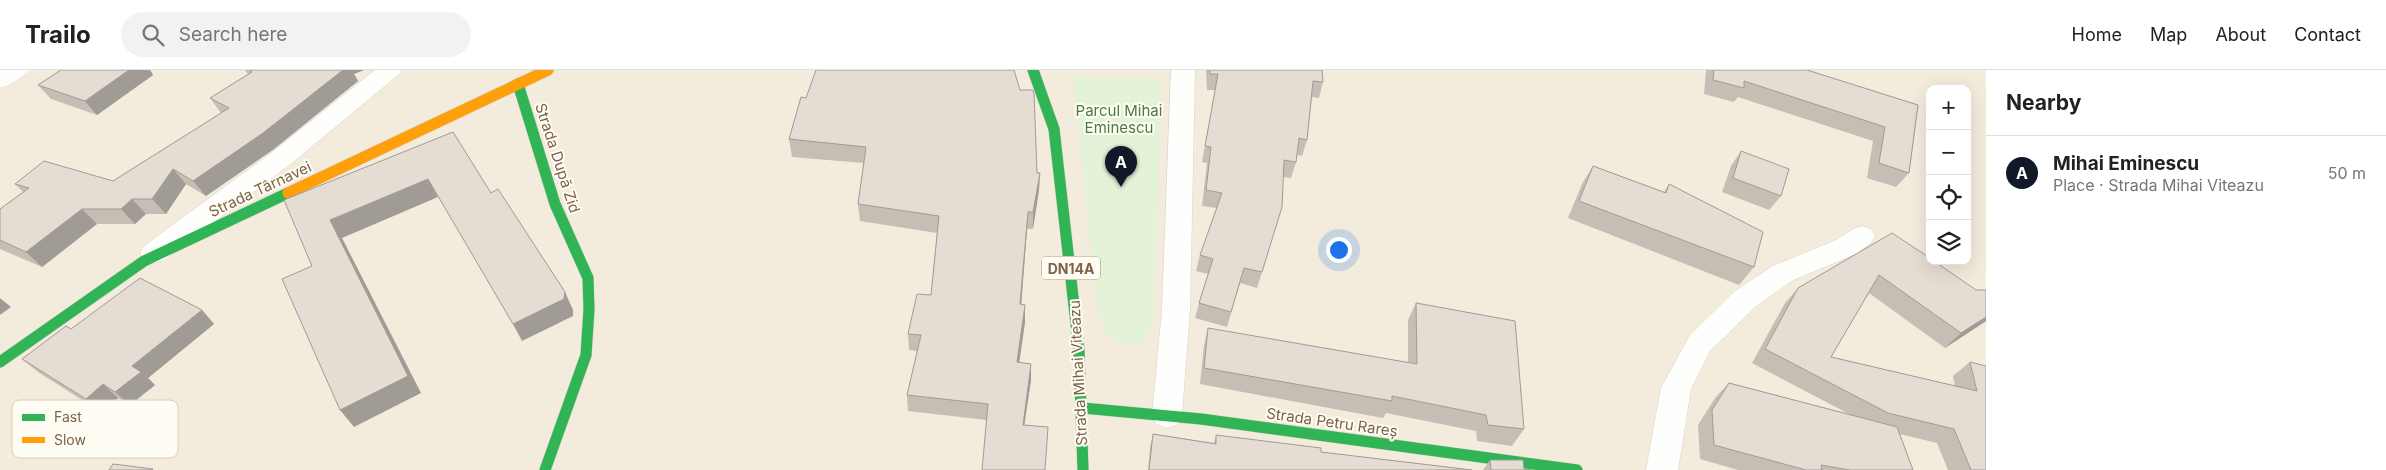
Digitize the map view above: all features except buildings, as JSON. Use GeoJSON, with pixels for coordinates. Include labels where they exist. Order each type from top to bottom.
{"type":"FeatureCollection","features":[{"type":"Feature","properties":{"kind":"street"},"geometry":{"type":"LineString","coordinates":[[0,80],[16,70]]}},
{"type":"Feature","properties":{"kind":"street"},"geometry":{"type":"LineString","coordinates":[[144,261],[284,156],[390,70]]}},
{"type":"Feature","properties":{"kind":"street","name":"Strada Târnavei"},"geometry":{"type":"LineString","coordinates":[[0,362],[144,261],[548,70]]}},
{"type":"Feature","properties":{"kind":"street","name":"Strada Mihai Viteazu"},"geometry":{"type":"LineString","coordinates":[[1033,70],[1054,129],[1076,308],[1082,408],[1083,470]]}},
{"type":"Feature","properties":{"kind":"street"},"geometry":{"type":"LineString","coordinates":[[1167,415],[1176,310],[1183,70]]}},
{"type":"Feature","properties":{"kind":"street","name":"Strada După Zid"},"geometry":{"type":"LineString","coordinates":[[518,84],[540,149],[555,204],[588,278],[589,308],[586,355],[545,470]]}},
{"type":"Feature","properties":{"kind":"street"},"geometry":{"type":"LineString","coordinates":[[1662,470],[1676,388],[1700,343],[1745,299],[1783,273],[1846,247],[1862,236]]}},
{"type":"Feature","properties":{"kind":"street","name":"Strada Petru Rareș"},"geometry":{"type":"LineString","coordinates":[[1082,408],[1167,415],[1577,470]]}},
{"type":"Feature","properties":{"kind":"shaded area"},"geometry":{"type":"Polygon","coordinates":[[[32,70],[1986,70],[1986,470],[0,470],[0,90],[32,70]]]}},
{"type":"Feature","properties":{"kind":"green space","name":"Parcul Mihai Eminescu"},"geometry":{"type":"Polygon","coordinates":[[[1073,76],[1161,79],[1154,324],[1140,345],[1122,343],[1111,337],[1103,326],[1097,309],[1073,76]]]}},
{"type":"Feature","properties":{"kind":"traffic: fast"},"geometry":{"type":"LineString","coordinates":[[1033,70],[1054,129],[1079,350],[1083,470]]}},
{"type":"Feature","properties":{"kind":"traffic: fast"},"geometry":{"type":"LineString","coordinates":[[518,84],[555,204],[588,278],[589,309],[586,355],[545,470]]}},
{"type":"Feature","properties":{"kind":"traffic: fast"},"geometry":{"type":"LineString","coordinates":[[0,362],[144,261],[288,193]]}},
{"type":"Feature","properties":{"kind":"traffic: fast"},"geometry":{"type":"LineString","coordinates":[[1083,408],[1201,419],[1577,470]]}},
{"type":"Feature","properties":{"kind":"traffic: slow"},"geometry":{"type":"LineString","coordinates":[[288,193],[548,70]]}},
{"type":"Feature","properties":{"kind":"place","name":"Mihai Eminescu"},"geometry":{"type":"Point","coordinates":[1121,187]}}]}
